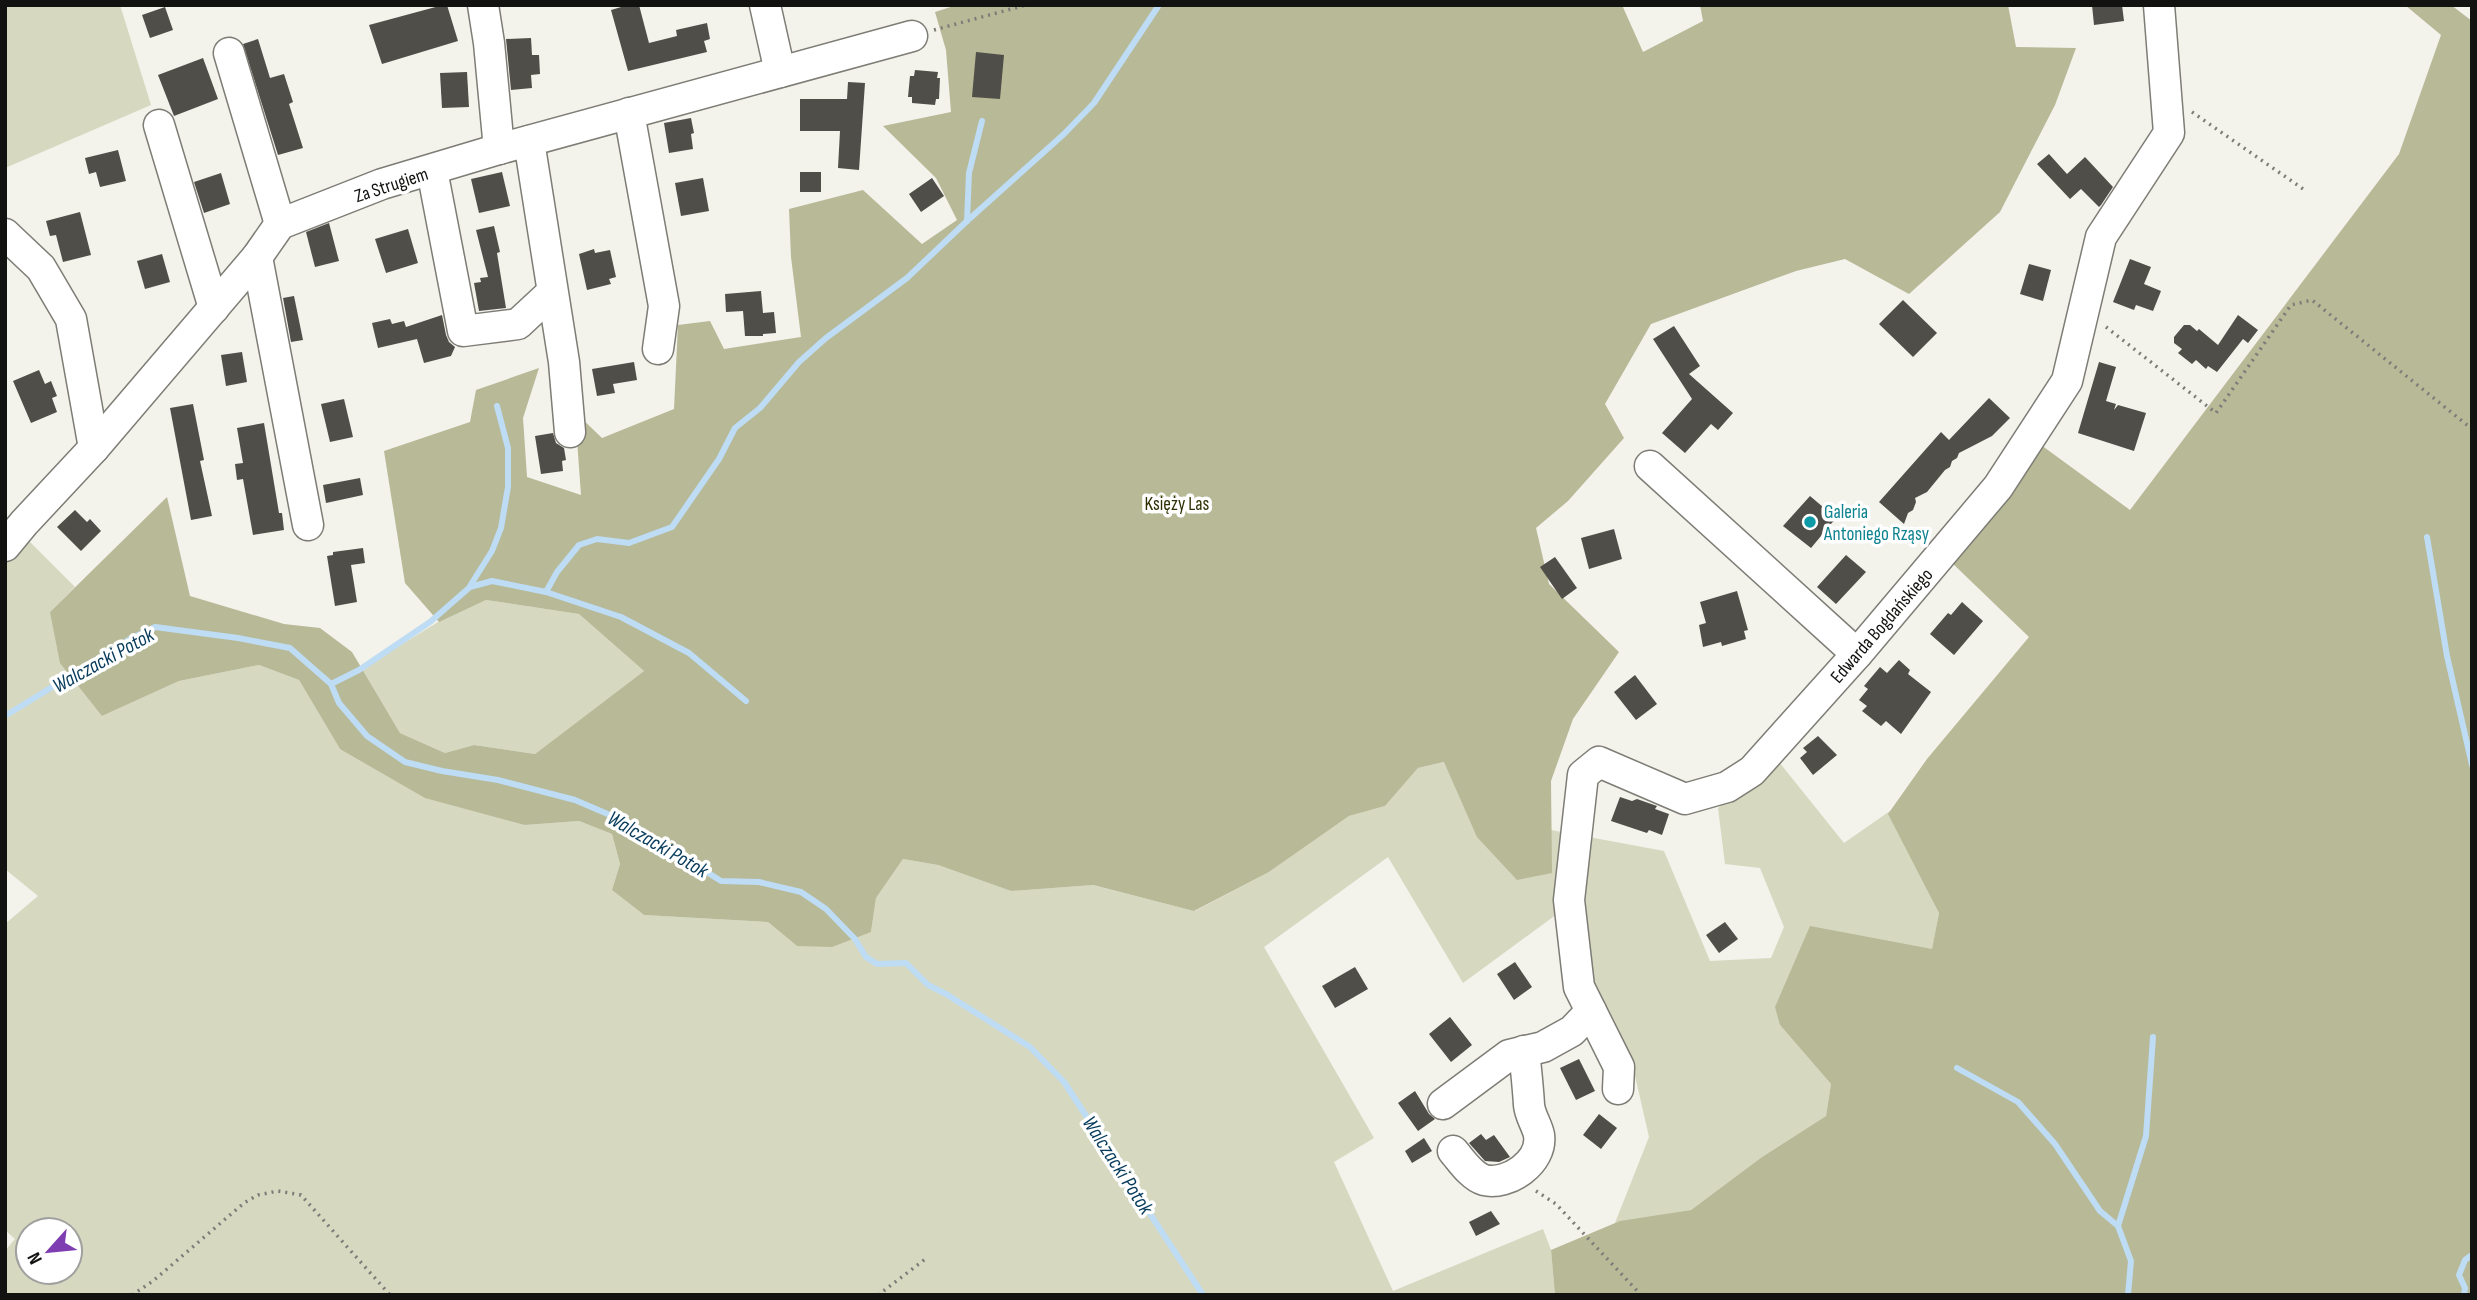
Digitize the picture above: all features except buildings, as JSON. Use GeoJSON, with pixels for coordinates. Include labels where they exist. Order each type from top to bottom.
{"type":"FeatureCollection","features":[{"type":"Feature","properties":{"kind":"street"},"geometry":{"type":"LineString","coordinates":[[483,5],[499,149]]}},
{"type":"Feature","properties":{"kind":"street"},"geometry":{"type":"LineString","coordinates":[[765,5],[780,72]]}},
{"type":"Feature","properties":{"kind":"street","name":"Edwarda Bogdańskiego"},"geometry":{"type":"LineString","coordinates":[[1618,1089],[1619,1067],[1579,987],[1569,900],[1583,775],[1599,762],[1685,799],[1727,787],[1752,771],[1857,654],[1998,487],[2067,381],[2101,237],[2169,133],[2159,5]]}},
{"type":"Feature","properties":{"kind":"street","name":"Za Strugiem"},"geometry":{"type":"LineString","coordinates":[[281,224],[382,184],[499,149],[912,36]]}},
{"type":"Feature","properties":{"kind":"street"},"geometry":{"type":"LineString","coordinates":[[5,546],[94,448],[214,308],[281,224],[229,52]]}},
{"type":"Feature","properties":{"kind":"street"},"geometry":{"type":"LineString","coordinates":[[629,113],[664,306],[658,349]]}},
{"type":"Feature","properties":{"kind":"street"},"geometry":{"type":"LineString","coordinates":[[159,125],[214,308]]}},
{"type":"Feature","properties":{"kind":"street"},"geometry":{"type":"LineString","coordinates":[[529,141],[564,362],[570,432]]}},
{"type":"Feature","properties":{"kind":"street"},"geometry":{"type":"LineString","coordinates":[[432,170],[463,331],[518,324],[547,297]]}},
{"type":"Feature","properties":{"kind":"street"},"geometry":{"type":"LineString","coordinates":[[5,234],[41,268],[71,320],[94,448]]}},
{"type":"Feature","properties":{"kind":"street"},"geometry":{"type":"LineString","coordinates":[[257,257],[308,525]]}},
{"type":"Feature","properties":{"kind":"street"},"geometry":{"type":"LineString","coordinates":[[1650,466],[1857,654]]}},
{"type":"Feature","properties":{"kind":"street"},"geometry":{"type":"LineString","coordinates":[[1443,1104],[1509,1055],[1543,1047],[1572,1031],[1591,1011]]}},
{"type":"Feature","properties":{"kind":"street"},"geometry":{"type":"LineString","coordinates":[[1453,1151],[1476,1176],[1486,1181],[1513,1177],[1534,1155],[1539,1137],[1529,1106],[1524,1051]]}},
{"type":"Feature","properties":{"kind":"path"},"geometry":{"type":"LineString","coordinates":[[912,36],[1026,5]]}},
{"type":"Feature","properties":{"kind":"path"},"geometry":{"type":"LineString","coordinates":[[2166,96],[2212,124],[2306,191]]}},
{"type":"Feature","properties":{"kind":"path"},"geometry":{"type":"LineString","coordinates":[[2084,310],[2216,414],[2291,305],[2312,300],[2472,429]]}},
{"type":"Feature","properties":{"kind":"path"},"geometry":{"type":"LineString","coordinates":[[1520,1171],[1540,1195],[1556,1204],[1630,1280],[1641,1295]]}},
{"type":"Feature","properties":{"kind":"path"},"geometry":{"type":"LineString","coordinates":[[132,1295],[153,1281],[244,1203],[258,1195],[278,1191],[301,1195],[390,1295]]}},
{"type":"Feature","properties":{"kind":"path"},"geometry":{"type":"LineString","coordinates":[[878,1295],[928,1257]]}},
{"type":"Feature","properties":{"kind":"green space"},"geometry":{"type":"Polygon","coordinates":[[[5,5],[120,5],[151,105],[5,168],[5,5]]]}},
{"type":"Feature","properties":{"kind":"green space","name":"Księży Las"},"geometry":{"type":"Polygon","coordinates":[[[957,5],[1622,5],[1643,52],[1703,21],[1700,5],[2008,5],[2016,47],[2076,48],[2055,105],[2000,212],[1909,294],[1845,259],[1796,271],[1651,324],[1605,404],[1624,438],[1568,501],[1536,528],[1549,584],[1619,652],[1573,719],[1551,781],[1552,873],[1517,880],[1477,837],[1444,762],[1418,768],[1385,806],[1349,816],[1269,872],[1194,911],[1093,885],[1011,891],[938,865],[903,859],[876,898],[871,932],[832,947],[797,946],[768,922],[644,915],[612,890],[620,864],[612,834],[579,821],[525,825],[425,798],[340,749],[299,680],[259,665],[179,681],[102,716],[60,663],[50,612],[167,497],[190,596],[284,624],[320,628],[352,652],[400,733],[445,753],[474,745],[535,754],[644,671],[579,614],[486,600],[439,622],[405,583],[384,451],[470,422],[476,390],[539,368],[523,418],[527,477],[581,495],[575,412],[602,438],[674,409],[678,325],[710,321],[724,349],[801,337],[791,257],[789,209],[863,190],[922,244],[957,220],[936,178],[883,126],[951,112],[946,50],[935,12],[957,5]]]}},
{"type":"Feature","properties":{"kind":"green space"},"geometry":{"type":"Polygon","coordinates":[[[2405,5],[2451,5],[2472,21],[2472,1295],[1555,1295],[1551,1250],[1620,1221],[1691,1210],[1762,1157],[1826,1116],[1831,1084],[1780,1025],[1775,1007],[1810,926],[1932,949],[1939,913],[1888,814],[1927,759],[2029,637],[1949,560],[2041,445],[2130,510],[2399,154],[2441,35],[2405,5]]]}},
{"type":"Feature","properties":{"kind":"green space"},"geometry":{"type":"Polygon","coordinates":[[[25,537],[75,587],[50,612],[102,716],[179,681],[259,665],[299,680],[340,749],[525,825],[579,821],[612,834],[620,864],[612,890],[644,915],[768,922],[797,946],[871,932],[876,898],[903,859],[938,865],[1011,891],[1092,885],[1195,911],[1269,872],[1349,816],[1385,806],[1418,768],[1445,762],[1551,873],[1551,830],[1664,851],[1710,961],[1771,958],[1784,927],[1760,868],[1725,864],[1718,808],[1779,762],[1844,843],[1890,811],[1939,913],[1932,950],[1780,1025],[1831,1084],[1826,1116],[1762,1157],[1691,1210],[1615,1223],[1649,1137],[1633,1067],[1590,987],[1579,898],[1463,983],[1388,857],[1264,947],[1374,1138],[1334,1162],[1393,1291],[1543,1229],[1551,1250],[1555,1295],[5,1295],[5,1251],[14,1240],[14,1286],[84,1286],[84,1216],[14,1216],[14,1238],[5,1230],[5,924],[38,896],[5,869],[5,562],[25,537]]]}},
{"type":"Feature","properties":{"kind":"green space"},"geometry":{"type":"Polygon","coordinates":[[[486,600],[579,614],[644,671],[535,754],[474,745],[445,753],[400,733],[362,669],[438,622],[486,600]]]}},
{"type":"Feature","properties":{"kind":"waterway"},"geometry":{"type":"LineString","coordinates":[[331,684],[359,670],[430,622],[470,587],[492,581],[546,592],[557,572],[579,545],[597,539],[629,543],[672,527],[719,459],[735,428],[760,408],[799,362],[826,338],[907,278],[1064,134],[1094,103],[1159,5]]}},
{"type":"Feature","properties":{"kind":"waterway"},"geometry":{"type":"LineString","coordinates":[[967,221],[969,173],[982,121]]}},
{"type":"Feature","properties":{"kind":"waterway"},"geometry":{"type":"LineString","coordinates":[[470,586],[492,551],[501,528],[508,487],[508,448],[497,406]]}},
{"type":"Feature","properties":{"kind":"waterway"},"geometry":{"type":"LineString","coordinates":[[2427,537],[2447,656],[2472,765]]}},
{"type":"Feature","properties":{"kind":"waterway"},"geometry":{"type":"LineString","coordinates":[[546,592],[621,617],[689,653],[746,701]]}},
{"type":"Feature","properties":{"kind":"waterway","name":"Walczacki Potok"},"geometry":{"type":"LineString","coordinates":[[5,716],[130,639],[155,627],[290,648],[331,684],[339,703],[367,736],[405,762],[498,780],[575,800],[631,824],[721,881],[759,882],[801,892],[826,909],[855,939],[866,957],[877,964],[906,963],[928,985],[1030,1047],[1064,1082],[1203,1295]]}},
{"type":"Feature","properties":{"kind":"waterway"},"geometry":{"type":"LineString","coordinates":[[2128,1295],[2131,1261],[2118,1226],[2146,1136],[2153,1037]]}},
{"type":"Feature","properties":{"kind":"waterway"},"geometry":{"type":"LineString","coordinates":[[1957,1068],[2018,1102],[2055,1144],[2100,1211],[2118,1226]]}},
{"type":"Feature","properties":{"kind":"waterway"},"geometry":{"type":"LineString","coordinates":[[2464,1295],[2465,1288],[2459,1275],[2465,1260],[2472,1255]]}},
{"type":"Feature","properties":{"kind":"place","name":"Galeria Antoniego Rząsy"},"geometry":{"type":"Point","coordinates":[1810,522]}}]}
